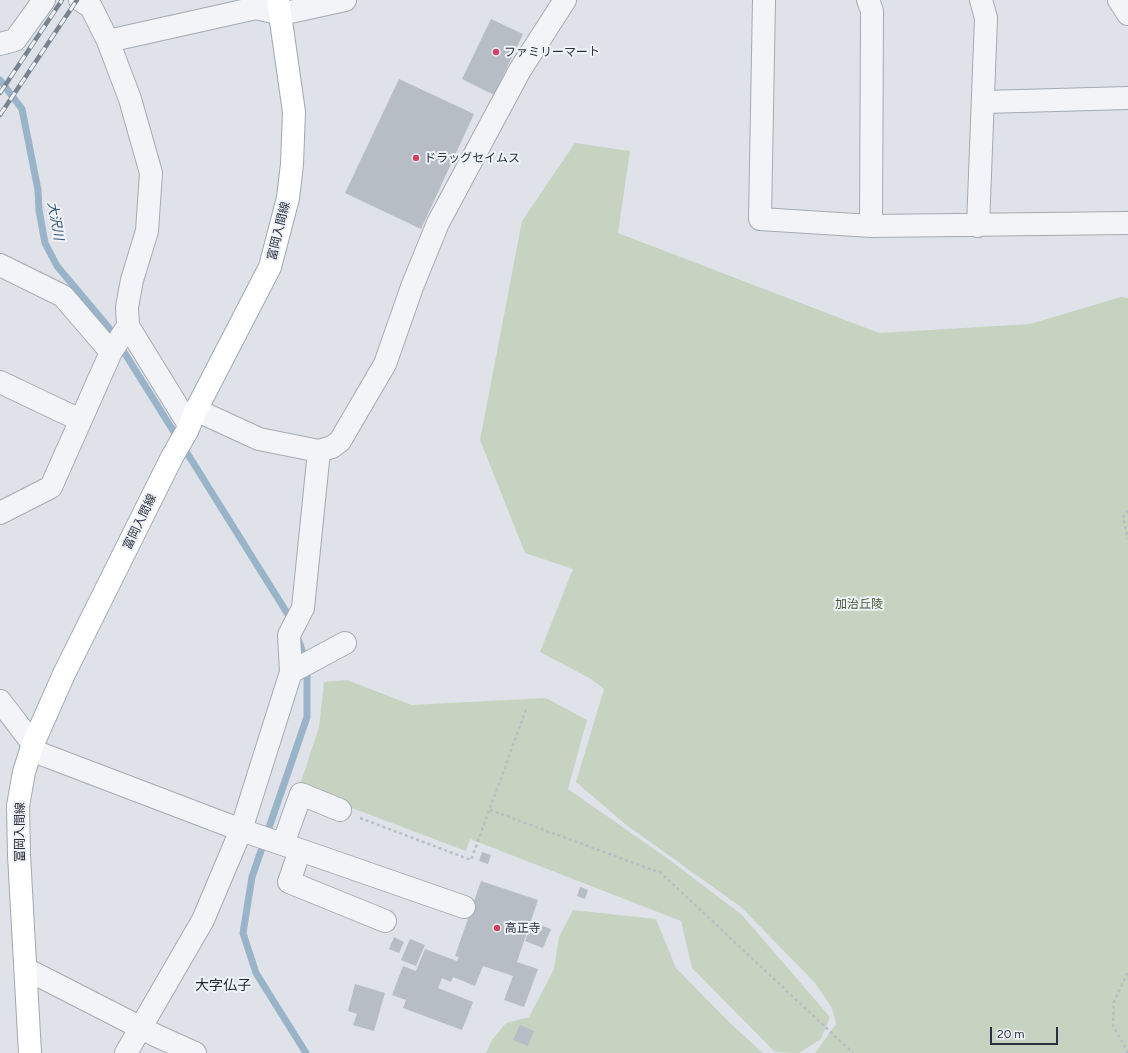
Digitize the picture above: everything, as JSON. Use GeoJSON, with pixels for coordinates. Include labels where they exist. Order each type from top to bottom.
{"type":"FeatureCollection","features":[{"type":"Feature","properties":{"kind":"main road","name":"富岡入間線"},"geometry":{"type":"LineString","coordinates":[[30,1053],[19,855],[18,806],[24,772],[32,747],[64,674],[172,457],[270,267],[288,198],[292,164],[294,112],[279,7]]}},
{"type":"Feature","properties":{"kind":"street"},"geometry":{"type":"LineString","coordinates":[[0,44],[16,40],[44,0]]}},
{"type":"Feature","properties":{"kind":"street"},"geometry":{"type":"LineString","coordinates":[[0,513],[51,487],[111,351],[127,326],[127,307],[132,280],[146,230],[151,173],[130,99],[108,41],[91,7],[80,0]]}},
{"type":"Feature","properties":{"kind":"street"},"geometry":{"type":"LineString","coordinates":[[108,41],[256,8],[345,0]]}},
{"type":"Feature","properties":{"kind":"street"},"geometry":{"type":"LineString","coordinates":[[127,326],[190,422],[258,439],[319,451],[332,447],[340,441],[385,364],[412,287],[438,223],[520,70],[565,0]]}},
{"type":"Feature","properties":{"kind":"street"},"geometry":{"type":"LineString","coordinates":[[764,0],[760,218],[871,226],[978,226],[1128,223]]}},
{"type":"Feature","properties":{"kind":"street"},"geometry":{"type":"LineString","coordinates":[[868,0],[872,11],[871,226]]}},
{"type":"Feature","properties":{"kind":"street"},"geometry":{"type":"LineString","coordinates":[[978,226],[984,102],[986,18],[981,0]]}},
{"type":"Feature","properties":{"kind":"street"},"geometry":{"type":"LineString","coordinates":[[1119,0],[1128,14]]}},
{"type":"Feature","properties":{"kind":"street"},"geometry":{"type":"LineString","coordinates":[[984,102],[1128,98]]}},
{"type":"Feature","properties":{"kind":"street"},"geometry":{"type":"LineString","coordinates":[[0,265],[63,296],[111,351]]}},
{"type":"Feature","properties":{"kind":"street"},"geometry":{"type":"LineString","coordinates":[[0,382],[80,420]]}},
{"type":"Feature","properties":{"kind":"street"},"geometry":{"type":"LineString","coordinates":[[319,451],[303,608],[289,635],[301,667],[272,840],[289,882],[385,921]]}},
{"type":"Feature","properties":{"kind":"street"},"geometry":{"type":"LineString","coordinates":[[301,667],[345,643]]}},
{"type":"Feature","properties":{"kind":"street"},"geometry":{"type":"LineString","coordinates":[[0,701],[32,747],[272,840],[464,907]]}},
{"type":"Feature","properties":{"kind":"street"},"geometry":{"type":"LineString","coordinates":[[126,1053],[203,920],[272,840],[301,794],[340,810]]}},
{"type":"Feature","properties":{"kind":"street"},"geometry":{"type":"LineString","coordinates":[[26,969],[140,1028],[195,1053]]}},
{"type":"Feature","properties":{"kind":"path"},"geometry":{"type":"LineString","coordinates":[[1128,510],[1123,517],[1128,539]]}},
{"type":"Feature","properties":{"kind":"path"},"geometry":{"type":"LineString","coordinates":[[340,810],[471,860],[527,707]]}},
{"type":"Feature","properties":{"kind":"path"},"geometry":{"type":"LineString","coordinates":[[490,810],[660,873],[853,1053]]}},
{"type":"Feature","properties":{"kind":"path"},"geometry":{"type":"LineString","coordinates":[[1128,972],[1114,1001],[1113,1026],[1128,1053]]}},
{"type":"Feature","properties":{"kind":"green space","name":"加治丘陵"},"geometry":{"type":"Polygon","coordinates":[[[575,143],[630,151],[618,233],[879,333],[1030,324],[1121,297],[1128,298],[1128,1053],[815,1053],[836,1024],[832,1008],[815,983],[741,907],[625,824],[576,782],[604,689],[591,679],[540,652],[573,569],[525,553],[480,440],[522,221],[575,143]]]}},
{"type":"Feature","properties":{"kind":"green space"},"geometry":{"type":"Polygon","coordinates":[[[347,680],[412,705],[546,698],[587,720],[568,789],[667,858],[742,915],[830,1017],[821,1039],[799,1053],[775,1052],[692,968],[681,921],[470,839],[466,851],[299,788],[319,727],[324,682],[347,680]]]}},
{"type":"Feature","properties":{"kind":"green space"},"geometry":{"type":"Polygon","coordinates":[[[573,910],[656,919],[676,968],[730,1023],[763,1053],[486,1053],[492,1040],[506,1023],[529,1017],[554,969],[559,937],[573,910]]]}},
{"type":"Feature","properties":{"kind":"building"},"geometry":{"type":"Polygon","coordinates":[[[491,19],[523,34],[494,95],[462,79],[491,19]]]}},
{"type":"Feature","properties":{"kind":"building"},"geometry":{"type":"Polygon","coordinates":[[[399,79],[474,114],[421,229],[345,193],[399,79]]]}},
{"type":"Feature","properties":{"kind":"building"},"geometry":{"type":"Polygon","coordinates":[[[482,852],[491,855],[488,864],[479,861],[482,852]]]}},
{"type":"Feature","properties":{"kind":"building"},"geometry":{"type":"Polygon","coordinates":[[[481,881],[538,900],[517,962],[538,969],[524,1007],[504,1000],[513,976],[483,966],[475,986],[453,977],[451,982],[442,978],[438,988],[473,1002],[462,1030],[403,1008],[406,1000],[392,995],[403,966],[416,971],[425,949],[457,961],[459,957],[455,956],[481,881]]]}},
{"type":"Feature","properties":{"kind":"building"},"geometry":{"type":"Polygon","coordinates":[[[580,887],[588,890],[585,899],[577,896],[580,887]]]}},
{"type":"Feature","properties":{"kind":"building"},"geometry":{"type":"Polygon","coordinates":[[[532,922],[551,929],[543,948],[525,941],[532,922]]]}},
{"type":"Feature","properties":{"kind":"building"},"geometry":{"type":"Polygon","coordinates":[[[394,937],[404,942],[399,953],[389,949],[394,937]]]}},
{"type":"Feature","properties":{"kind":"building"},"geometry":{"type":"Polygon","coordinates":[[[410,939],[425,945],[416,966],[401,960],[410,939]]]}},
{"type":"Feature","properties":{"kind":"building"},"geometry":{"type":"Polygon","coordinates":[[[355,984],[385,993],[374,1031],[353,1025],[357,1014],[348,1011],[355,984]]]}},
{"type":"Feature","properties":{"kind":"building"},"geometry":{"type":"Polygon","coordinates":[[[520,1025],[534,1031],[528,1046],[513,1040],[520,1025]]]}},
{"type":"Feature","properties":{"kind":"waterway","name":"大沢川"},"geometry":{"type":"LineString","coordinates":[[0,80],[22,109],[38,190],[39,210],[45,243],[57,266],[109,328],[292,621]]}},
{"type":"Feature","properties":{"kind":"waterway"},"geometry":{"type":"LineString","coordinates":[[298,639],[304,656],[307,674],[307,717],[252,877],[243,933],[256,973],[306,1053]]}},
{"type":"Feature","properties":{"kind":"railway"},"geometry":{"type":"LineString","coordinates":[[0,93],[62,0]]}},
{"type":"Feature","properties":{"kind":"railway"},"geometry":{"type":"LineString","coordinates":[[0,115],[77,0]]}},
{"type":"Feature","properties":{"kind":"place","name":"ファミリーマート"},"geometry":{"type":"Point","coordinates":[496,52]}},
{"type":"Feature","properties":{"kind":"place","name":"ドラッグセイムス"},"geometry":{"type":"Point","coordinates":[416,158]}},
{"type":"Feature","properties":{"kind":"place","name":"高正寺"},"geometry":{"type":"Point","coordinates":[497,928]}},
{"type":"Feature","properties":{"kind":"district","name":"大字仏子"},"geometry":{"type":"Point","coordinates":[223,986]}}]}
